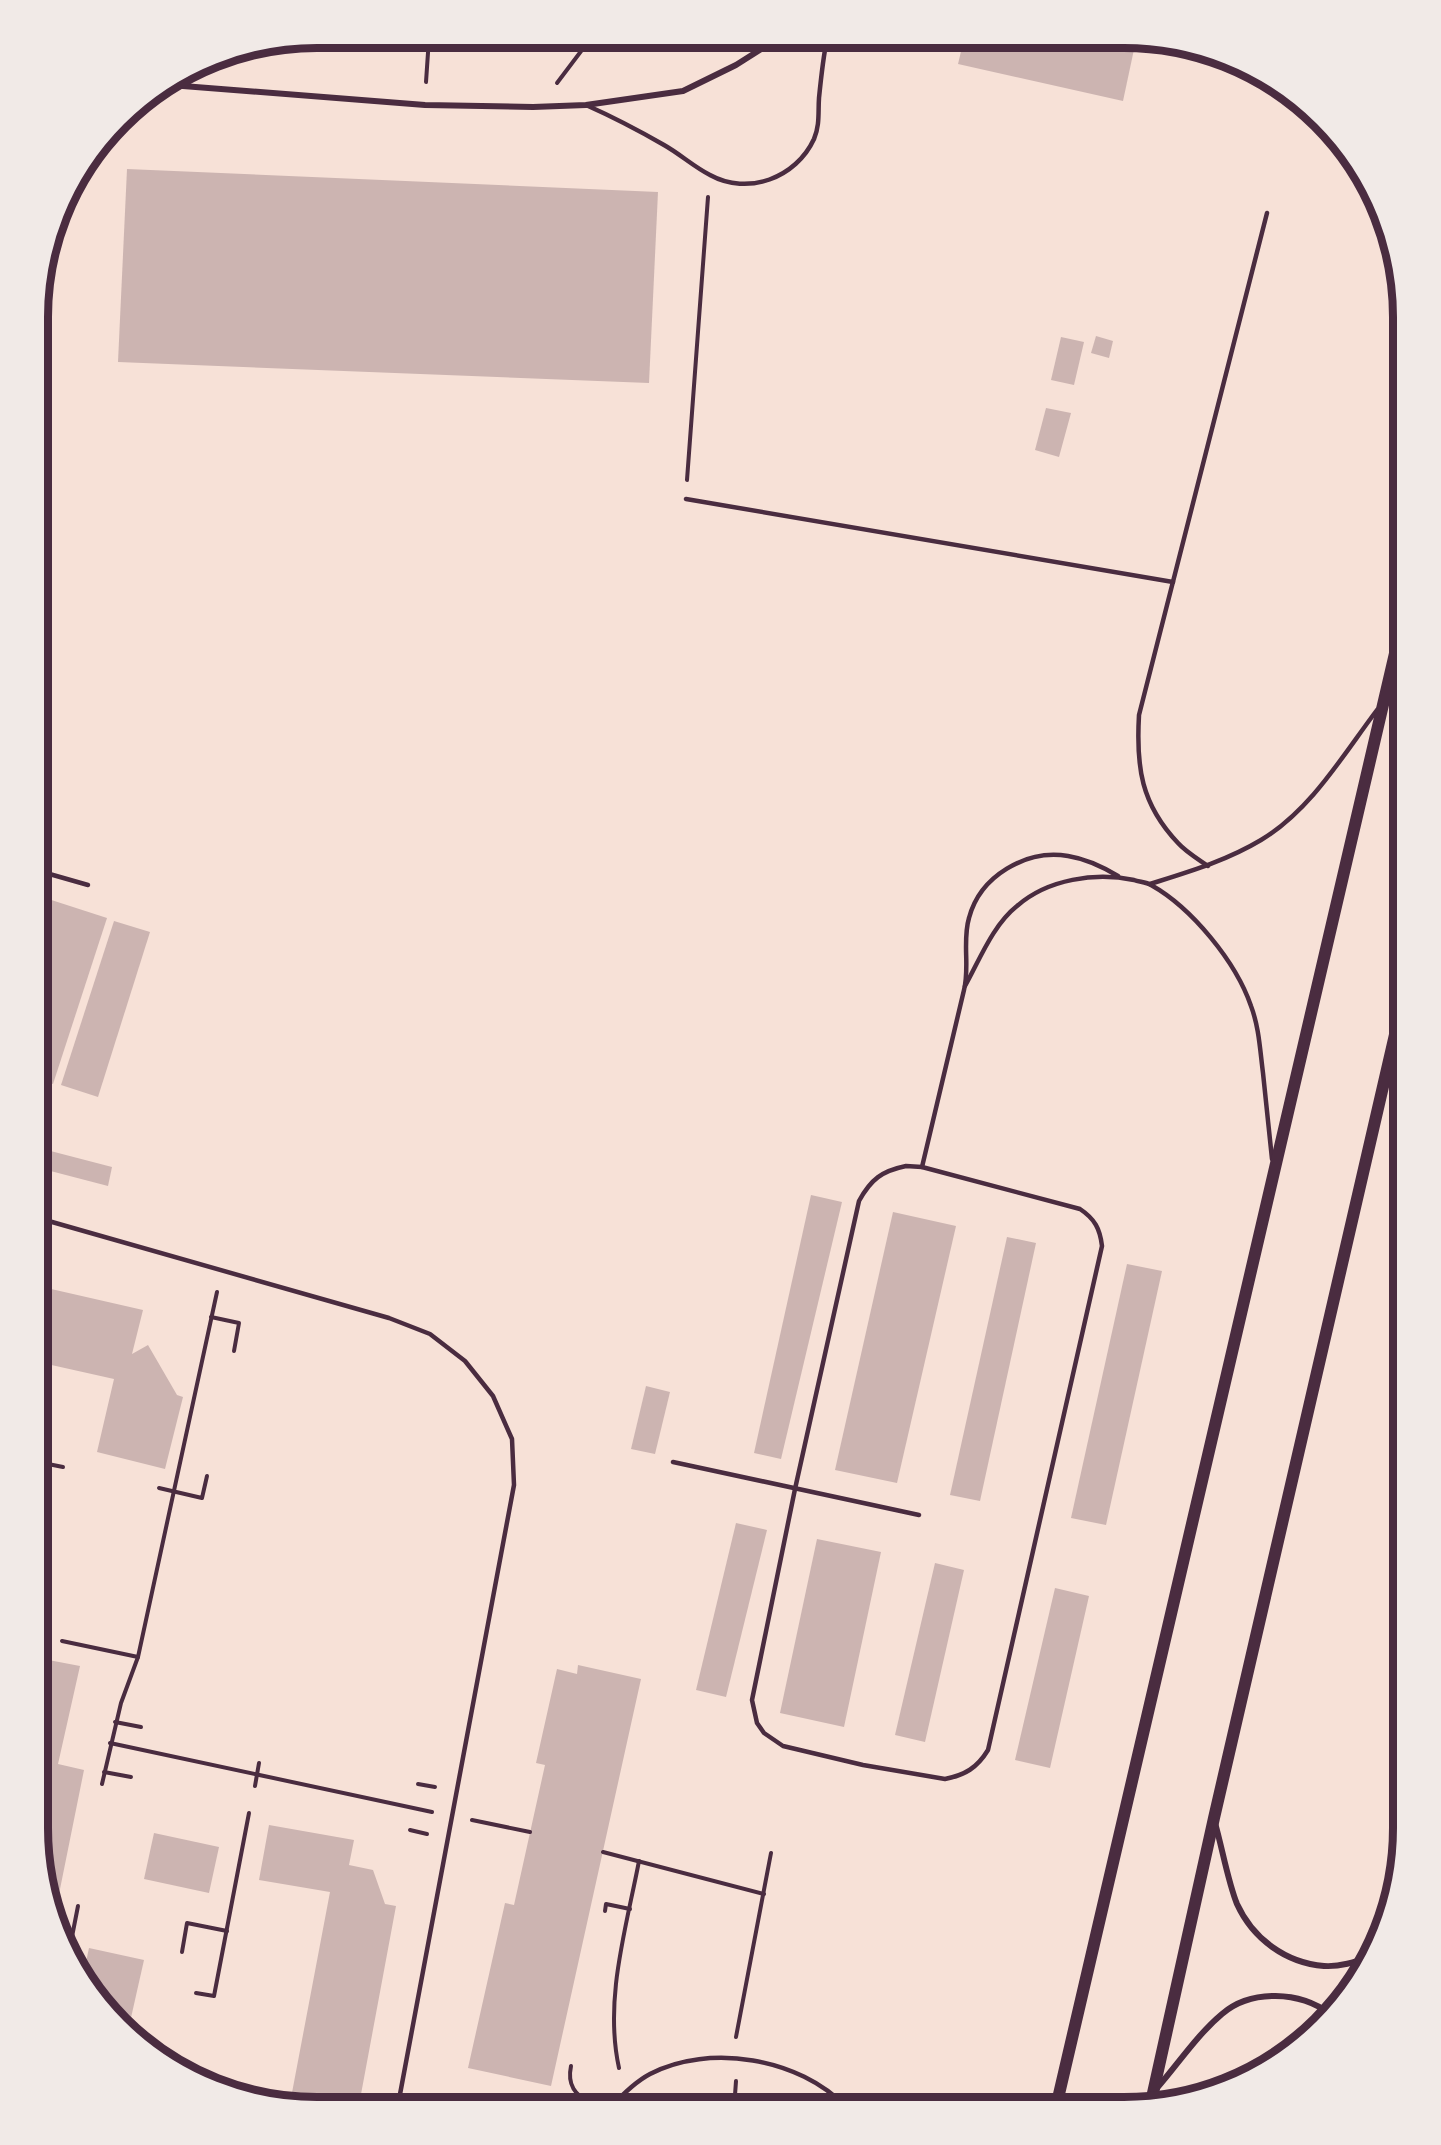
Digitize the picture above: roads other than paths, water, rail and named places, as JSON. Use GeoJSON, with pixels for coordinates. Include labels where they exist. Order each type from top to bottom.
{"type":"FeatureCollection","features":[{"type":"Feature","properties":{"kind":"main road"},"geometry":{"type":"LineString","coordinates":[[1058,2097],[1393,665]]}},
{"type":"Feature","properties":{"kind":"main road"},"geometry":{"type":"LineString","coordinates":[[1152,2095],[1393,1043]]}},
{"type":"Feature","properties":{"kind":"street"},"geometry":{"type":"LineString","coordinates":[[179,86],[425,105],[533,107],[586,105],[683,91],[736,65],[763,48]]}},
{"type":"Feature","properties":{"kind":"street"},"geometry":{"type":"LineString","coordinates":[[1214,1818],[1236,1902],[1247,1923],[1262,1940],[1281,1953],[1302,1962],[1325,1966],[1358,1961]]}},
{"type":"Feature","properties":{"kind":"street"},"geometry":{"type":"LineString","coordinates":[[1153,2095],[1223,2013],[1248,2000],[1275,1995],[1303,1999],[1322,2009]]}},
{"type":"Feature","properties":{"kind":"lane"},"geometry":{"type":"LineString","coordinates":[[586,105],[630,125],[710,175],[727,182],[763,183],[794,166],[806,153],[815,137],[819,119],[826,48]]}},
{"type":"Feature","properties":{"kind":"lane"},"geometry":{"type":"LineString","coordinates":[[1208,866],[1179,845],[1157,817],[1143,784],[1137,750],[1139,715],[1267,213]]}},
{"type":"Feature","properties":{"kind":"lane"},"geometry":{"type":"LineString","coordinates":[[686,499],[1173,582]]}},
{"type":"Feature","properties":{"kind":"lane"},"geometry":{"type":"LineString","coordinates":[[1150,884],[1208,866],[1263,839],[1288,820],[1310,798],[1385,701]]}},
{"type":"Feature","properties":{"kind":"lane"},"geometry":{"type":"LineString","coordinates":[[922,1167],[965,986],[965,939],[969,916],[978,896],[993,878],[1012,865],[1030,858],[1048,855],[1067,855],[1103,867],[1121,878]]}},
{"type":"Feature","properties":{"kind":"lane"},"geometry":{"type":"LineString","coordinates":[[48,874],[88,885]]}},
{"type":"Feature","properties":{"kind":"lane"},"geometry":{"type":"LineString","coordinates":[[965,986],[998,926],[1018,904],[1050,886],[1097,877],[1121,878],[1150,884],[1181,907],[1203,929],[1224,952],[1240,978],[1251,1006],[1259,1037],[1274,1174]]}},
{"type":"Feature","properties":{"kind":"lane"},"geometry":{"type":"LineString","coordinates":[[906,1166],[922,1167],[1080,1209],[1090,1215],[1097,1224],[1102,1246],[988,1750],[981,1762],[970,1771],[958,1777],[945,1779],[863,1765],[783,1746],[764,1733],[757,1723],[752,1700],[795,1489],[859,1201],[872,1182],[891,1169],[906,1166]]}},
{"type":"Feature","properties":{"kind":"lane"},"geometry":{"type":"LineString","coordinates":[[48,1221],[389,1318],[430,1334],[465,1361],[492,1396],[512,1438],[514,1485],[399,2097]]}},
{"type":"Feature","properties":{"kind":"lane"},"geometry":{"type":"LineString","coordinates":[[673,1462],[919,1515]]}},
{"type":"Feature","properties":{"kind":"lane"},"geometry":{"type":"LineString","coordinates":[[620,2097],[650,2074],[678,2063],[706,2057],[736,2058],[777,2066],[810,2079],[833,2097]]}}]}
